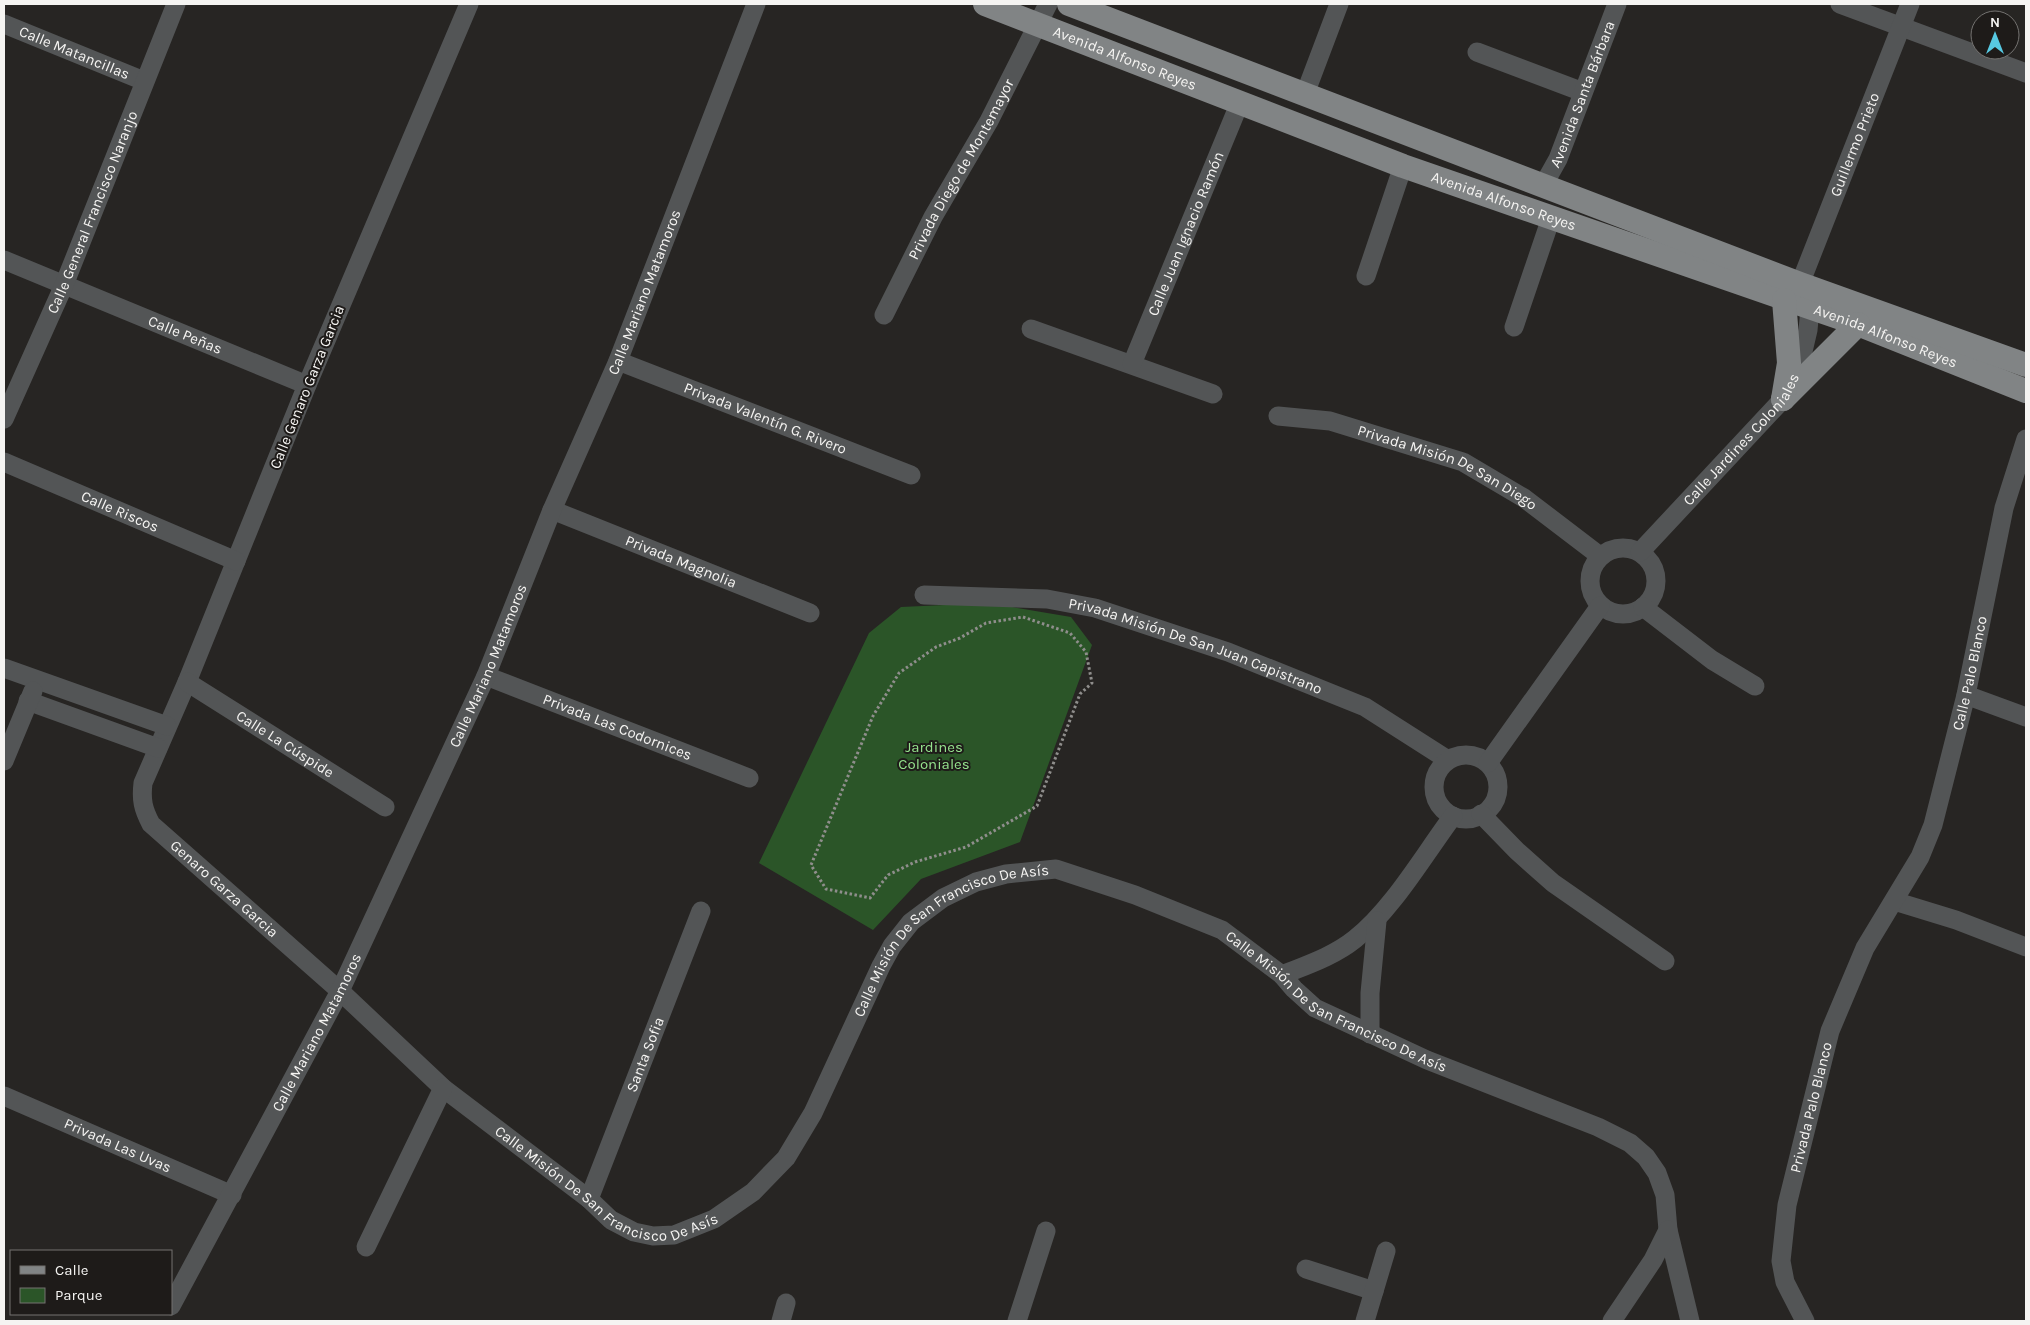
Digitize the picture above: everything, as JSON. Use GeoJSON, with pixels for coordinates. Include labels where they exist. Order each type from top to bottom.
{"type":"FeatureCollection","features":[{"type":"Feature","properties":{"kind":"main road","name":"Avenida Alfonso Reyes"},"geometry":{"type":"LineString","coordinates":[[985,4],[1043,14],[1240,102],[1402,166],[1551,218],[2026,365]]}},
{"type":"Feature","properties":{"kind":"main road","name":"Avenida Alfonso Reyes"},"geometry":{"type":"LineString","coordinates":[[1069,4],[1544,184],[1792,292],[1810,309],[1858,324],[2026,391]]}},
{"type":"Feature","properties":{"kind":"main road"},"geometry":{"type":"LineString","coordinates":[[1402,166],[1444,166],[1471,170],[1521,184],[1544,184]]}},
{"type":"Feature","properties":{"kind":"main road"},"geometry":{"type":"LineString","coordinates":[[1783,399],[1789,363],[1792,292]]}},
{"type":"Feature","properties":{"kind":"main road"},"geometry":{"type":"LineString","coordinates":[[1783,399],[1858,324]]}},
{"type":"Feature","properties":{"kind":"street","name":"Calle General Francisco Naranjo"},"geometry":{"type":"LineString","coordinates":[[4,419],[64,285],[176,4]]}},
{"type":"Feature","properties":{"kind":"street","name":"Calle Genaro Garza Garcia"},"geometry":{"type":"LineString","coordinates":[[147,772],[168,726],[307,385],[469,4]]}},
{"type":"Feature","properties":{"kind":"street","name":"Calle Mariano Matamoros"},"geometry":{"type":"LineString","coordinates":[[172,1304],[340,991],[486,676],[552,510],[618,361],[756,4]]}},
{"type":"Feature","properties":{"kind":"street"},"geometry":{"type":"LineString","coordinates":[[1304,94],[1339,4]]}},
{"type":"Feature","properties":{"kind":"street","name":"Avenida Santa Bárbara"},"geometry":{"type":"LineString","coordinates":[[1544,184],[1558,159],[1617,4]]}},
{"type":"Feature","properties":{"kind":"street"},"geometry":{"type":"LineString","coordinates":[[1840,4],[2026,73]]}},
{"type":"Feature","properties":{"kind":"street","name":"Guillermo Prieto"},"geometry":{"type":"LineString","coordinates":[[1792,292],[1910,4]]}},
{"type":"Feature","properties":{"kind":"street","name":"Privada Diego de Montemayor"},"geometry":{"type":"LineString","coordinates":[[884,315],[932,217],[989,122],[1043,14]]}},
{"type":"Feature","properties":{"kind":"street","name":"Calle Matancillas"},"geometry":{"type":"LineString","coordinates":[[4,24],[144,81]]}},
{"type":"Feature","properties":{"kind":"street"},"geometry":{"type":"LineString","coordinates":[[1478,52],[1583,92]]}},
{"type":"Feature","properties":{"kind":"street","name":"Calle Juan Ignacio Ramón"},"geometry":{"type":"LineString","coordinates":[[1132,364],[1240,102]]}},
{"type":"Feature","properties":{"kind":"street"},"geometry":{"type":"LineString","coordinates":[[1366,276],[1402,166]]}},
{"type":"Feature","properties":{"kind":"street"},"geometry":{"type":"LineString","coordinates":[[1514,326],[1551,218]]}},
{"type":"Feature","properties":{"kind":"street","name":"Calle Peñas"},"geometry":{"type":"LineString","coordinates":[[4,260],[307,385]]}},
{"type":"Feature","properties":{"kind":"street","name":"Calle Jardines Coloniales"},"geometry":{"type":"LineString","coordinates":[[1640,552],[1783,399],[1800,364],[1805,346],[1810,309]]}},
{"type":"Feature","properties":{"kind":"street"},"geometry":{"type":"LineString","coordinates":[[1030,329],[1213,394]]}},
{"type":"Feature","properties":{"kind":"street","name":"Privada Valentín G. Rivero"},"geometry":{"type":"LineString","coordinates":[[618,361],[912,475]]}},
{"type":"Feature","properties":{"kind":"street","name":"Privada Misión De San Diego"},"geometry":{"type":"LineString","coordinates":[[1278,416],[1330,421],[1463,462],[1524,498],[1600,556]]}},
{"type":"Feature","properties":{"kind":"street","name":"Calle Palo Blanco"},"geometry":{"type":"LineString","coordinates":[[1894,901],[1920,856],[1933,825],[1966,694],[2004,508],[2026,439]]}},
{"type":"Feature","properties":{"kind":"street","name":"Calle Riscos"},"geometry":{"type":"LineString","coordinates":[[4,462],[236,561]]}},
{"type":"Feature","properties":{"kind":"street","name":"Privada Magnolia"},"geometry":{"type":"LineString","coordinates":[[552,510],[810,613]]}},
{"type":"Feature","properties":{"kind":"street"},"geometry":{"type":"LineString","coordinates":[[1619,547],[1640,552],[1652,566],[1656,584],[1653,596],[1643,607],[1627,614],[1618,614],[1600,606],[1592,595],[1589,581],[1592,568],[1600,556],[1619,547]]}},
{"type":"Feature","properties":{"kind":"street","name":"Privada Misión De San Juan Capistrano"},"geometry":{"type":"LineString","coordinates":[[924,595],[1047,599],[1095,608],[1228,652],[1365,707],[1448,760]]}},
{"type":"Feature","properties":{"kind":"street"},"geometry":{"type":"LineString","coordinates":[[1488,763],[1600,606]]}},
{"type":"Feature","properties":{"kind":"street"},"geometry":{"type":"LineString","coordinates":[[1643,607],[1712,660],[1755,686]]}},
{"type":"Feature","properties":{"kind":"street"},"geometry":{"type":"LineString","coordinates":[[4,668],[168,726]]}},
{"type":"Feature","properties":{"kind":"street","name":"Privada Las Codornices"},"geometry":{"type":"LineString","coordinates":[[486,676],[750,778]]}},
{"type":"Feature","properties":{"kind":"street"},"geometry":{"type":"LineString","coordinates":[[4,761],[37,681]]}},
{"type":"Feature","properties":{"kind":"street","name":"Calle La Cúspide"},"geometry":{"type":"LineString","coordinates":[[186,682],[385,807]]}},
{"type":"Feature","properties":{"kind":"street"},"geometry":{"type":"LineString","coordinates":[[1966,694],[2026,717]]}},
{"type":"Feature","properties":{"kind":"street"},"geometry":{"type":"LineString","coordinates":[[28,701],[158,748]]}},
{"type":"Feature","properties":{"kind":"street"},"geometry":{"type":"LineString","coordinates":[[1468,755],[1479,757],[1488,763],[1497,781],[1498,791],[1492,804],[1481,814],[1462,818],[1453,816],[1442,808],[1435,796],[1434,783],[1438,770],[1448,760],[1468,755]]}},
{"type":"Feature","properties":{"kind":"street","name":"Genaro Garza Garcia"},"geometry":{"type":"LineString","coordinates":[[147,772],[141,798],[143,809],[152,824],[340,991]]}},
{"type":"Feature","properties":{"kind":"street"},"geometry":{"type":"LineString","coordinates":[[1481,814],[1517,851],[1553,883],[1665,961]]}},
{"type":"Feature","properties":{"kind":"street"},"geometry":{"type":"LineString","coordinates":[[1282,975],[1338,950],[1354,940],[1377,921],[1453,816]]}},
{"type":"Feature","properties":{"kind":"street","name":"Calle Misión De San Francisco De Asís"},"geometry":{"type":"LineString","coordinates":[[340,991],[443,1088],[589,1198],[611,1220],[634,1232],[660,1236],[674,1235],[714,1219],[753,1192],[786,1158],[813,1113],[881,966],[892,946],[911,922],[944,898],[976,882],[1006,874],[1056,869],[1135,895],[1222,930],[1282,975],[1315,1008],[1495,1088],[1598,1127],[1630,1143],[1646,1157],[1657,1173],[1665,1195],[1668,1230],[1690,1321]]}},
{"type":"Feature","properties":{"kind":"street"},"geometry":{"type":"LineString","coordinates":[[1894,901],[1956,920],[2026,947]]}},
{"type":"Feature","properties":{"kind":"street","name":"Privada Palo Blanco"},"geometry":{"type":"LineString","coordinates":[[1805,1321],[1785,1282],[1781,1261],[1787,1205],[1830,1031],[1866,948],[1894,901]]}},
{"type":"Feature","properties":{"kind":"street","name":"Santa Sofia"},"geometry":{"type":"LineString","coordinates":[[589,1198],[701,911]]}},
{"type":"Feature","properties":{"kind":"street"},"geometry":{"type":"LineString","coordinates":[[1370,1034],[1370,993],[1377,921]]}},
{"type":"Feature","properties":{"kind":"street"},"geometry":{"type":"LineString","coordinates":[[366,1247],[443,1088]]}},
{"type":"Feature","properties":{"kind":"street","name":"Privada Las Uvas"},"geometry":{"type":"LineString","coordinates":[[4,1096],[232,1195]]}},
{"type":"Feature","properties":{"kind":"street"},"geometry":{"type":"LineString","coordinates":[[1612,1321],[1653,1260],[1668,1230]]}},
{"type":"Feature","properties":{"kind":"street"},"geometry":{"type":"LineString","coordinates":[[1017,1321],[1046,1231]]}},
{"type":"Feature","properties":{"kind":"street"},"geometry":{"type":"LineString","coordinates":[[1365,1321],[1386,1251]]}},
{"type":"Feature","properties":{"kind":"street"},"geometry":{"type":"LineString","coordinates":[[1306,1269],[1374,1292]]}},
{"type":"Feature","properties":{"kind":"street"},"geometry":{"type":"LineString","coordinates":[[781,1321],[786,1303]]}},
{"type":"Feature","properties":{"kind":"path"},"geometry":{"type":"LineString","coordinates":[[1023,617],[1070,633],[1086,652],[1092,683],[1080,694],[1037,806],[966,847],[915,862],[888,876],[870,898],[826,889],[811,865],[873,716],[899,674],[936,647],[960,638],[986,623],[1023,617]]}},
{"type":"Feature","properties":{"kind":"green space","name":"Jardines Coloniales"},"geometry":{"type":"Polygon","coordinates":[[[988,603],[1071,617],[1092,645],[1020,842],[921,879],[873,930],[759,863],[869,633],[901,607],[988,603]]]}}]}
